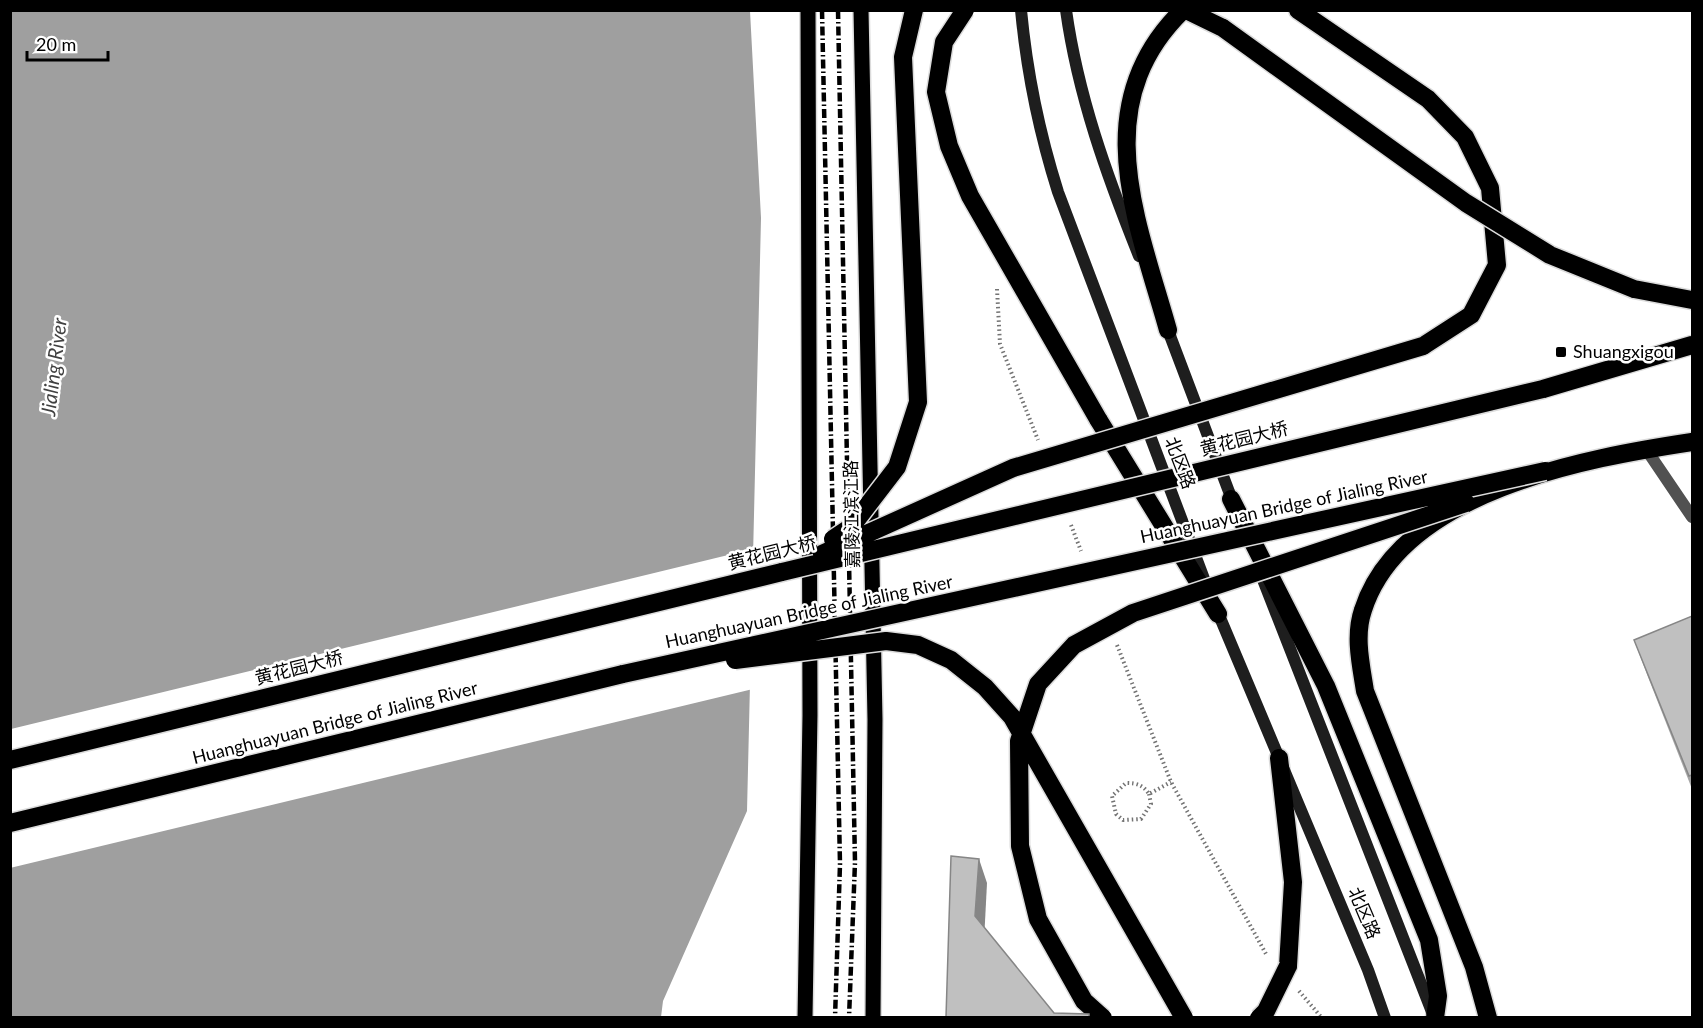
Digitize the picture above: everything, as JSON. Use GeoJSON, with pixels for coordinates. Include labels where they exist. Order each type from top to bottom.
{"type":"FeatureCollection","features":[{"type":"Feature","properties":{"kind":"highway"},"geometry":{"type":"LineString","coordinates":[[782,572],[851,528],[897,467],[918,402],[903,57],[914,10]]}},
{"type":"Feature","properties":{"kind":"highway"},"geometry":{"type":"LineString","coordinates":[[965,10],[944,42],[936,92],[949,146],[970,196],[1098,419],[1218,614]]}},
{"type":"Feature","properties":{"kind":"highway"},"geometry":{"type":"LineString","coordinates":[[1168,330],[1133,204],[1124,142],[1131,98],[1143,61],[1167,26],[1184,10],[1223,28]]}},
{"type":"Feature","properties":{"kind":"highway"},"geometry":{"type":"LineString","coordinates":[[1205,10],[1223,28],[1466,203],[1550,255],[1634,289],[1692,300]]}},
{"type":"Feature","properties":{"kind":"highway"},"geometry":{"type":"LineString","coordinates":[[782,572],[1013,468],[1423,346],[1471,315],[1497,265],[1490,188],[1465,137],[1428,99],[1298,10]]}},
{"type":"Feature","properties":{"kind":"highway","name":"黄花园大桥"},"geometry":{"type":"LineString","coordinates":[[10,760],[1543,389],[1692,345]]}},
{"type":"Feature","properties":{"kind":"highway","name":"Huanghuayuan Bridge of Jialing River"},"geometry":{"type":"LineString","coordinates":[[10,823],[623,674],[1619,453],[1692,442]]}},
{"type":"Feature","properties":{"kind":"highway"},"geometry":{"type":"LineString","coordinates":[[1103,1017],[1084,1001],[1038,919],[1020,846],[1018,741],[1038,684],[1074,645],[1133,613],[1466,503],[1545,471]]}},
{"type":"Feature","properties":{"kind":"highway"},"geometry":{"type":"LineString","coordinates":[[1231,499],[1326,686],[1429,940],[1438,996],[1434,1017]]}},
{"type":"Feature","properties":{"kind":"highway"},"geometry":{"type":"LineString","coordinates":[[1466,503],[1401,546],[1376,579],[1362,611],[1358,649],[1365,691],[1474,967],[1488,1017]]}},
{"type":"Feature","properties":{"kind":"highway"},"geometry":{"type":"LineString","coordinates":[[623,674],[886,641],[918,645],[951,660],[985,687],[1012,717],[1184,1017]]}},
{"type":"Feature","properties":{"kind":"highway"},"geometry":{"type":"LineString","coordinates":[[1259,1017],[1266,1011],[1290,974],[1293,882],[1279,758]]}},
{"type":"Feature","properties":{"kind":"main road"},"geometry":{"type":"LineString","coordinates":[[805,1017],[810,715],[808,10]]}},
{"type":"Feature","properties":{"kind":"main road","name":"嘉陵江滨江路"},"geometry":{"type":"LineString","coordinates":[[861,10],[875,719],[873,1017]]}},
{"type":"Feature","properties":{"kind":"main road","name":"北区路"},"geometry":{"type":"LineString","coordinates":[[1021,10],[1028,81],[1041,138],[1058,192],[1218,614],[1368,970],[1385,1017]]}},
{"type":"Feature","properties":{"kind":"main road","name":"北区路"},"geometry":{"type":"LineString","coordinates":[[1066,12],[1082,89],[1107,175],[1434,1017]]}},
{"type":"Feature","properties":{"kind":"street"},"geometry":{"type":"LineString","coordinates":[[1646,449],[1692,517]]}},
{"type":"Feature","properties":{"kind":"path"},"geometry":{"type":"LineString","coordinates":[[996,286],[1000,344],[1039,442]]}},
{"type":"Feature","properties":{"kind":"path"},"geometry":{"type":"LineString","coordinates":[[1068,519],[1081,552]]}},
{"type":"Feature","properties":{"kind":"path"},"geometry":{"type":"LineString","coordinates":[[1115,640],[1171,782],[1261,948],[1269,957]]}},
{"type":"Feature","properties":{"kind":"path"},"geometry":{"type":"LineString","coordinates":[[1149,794],[1171,782]]}},
{"type":"Feature","properties":{"kind":"path"},"geometry":{"type":"LineString","coordinates":[[1126,783],[1135,783],[1144,787],[1149,794],[1151,804],[1141,819],[1123,820],[1116,814],[1112,796],[1126,783]]}},
{"type":"Feature","properties":{"kind":"path"},"geometry":{"type":"LineString","coordinates":[[1290,974],[1322,1017]]}},
{"type":"Feature","properties":{"kind":"water","name":"Jialing River"},"geometry":{"type":"Polygon","coordinates":[[[10,11],[750,11],[761,218],[747,811],[663,1001],[661,1017],[11,1017],[10,11]]]}},
{"type":"Feature","properties":{"kind":"pier"},"geometry":{"type":"Polygon","coordinates":[[[757,548],[753,689],[10,868],[11,729],[757,548]]]}},
{"type":"Feature","properties":{"kind":"building"},"geometry":{"type":"Polygon","coordinates":[[[1692,616],[1692,775],[1689,776],[1634,640],[1692,616]]]}},
{"type":"Feature","properties":{"kind":"building"},"geometry":{"type":"Polygon","coordinates":[[[951,856],[979,859],[975,916],[1054,1013],[1089,1014],[1089,1017],[946,1017],[951,856]]]}},
{"type":"Feature","properties":{"kind":"railway"},"geometry":{"type":"LineString","coordinates":[[822,10],[840,864],[835,1018]]}},
{"type":"Feature","properties":{"kind":"railway"},"geometry":{"type":"LineString","coordinates":[[838,10],[855,862],[849,1018]]}},
{"type":"Feature","properties":{"kind":"place","name":"Shuangxigou"},"geometry":{"type":"Point","coordinates":[1561,352]}}]}
